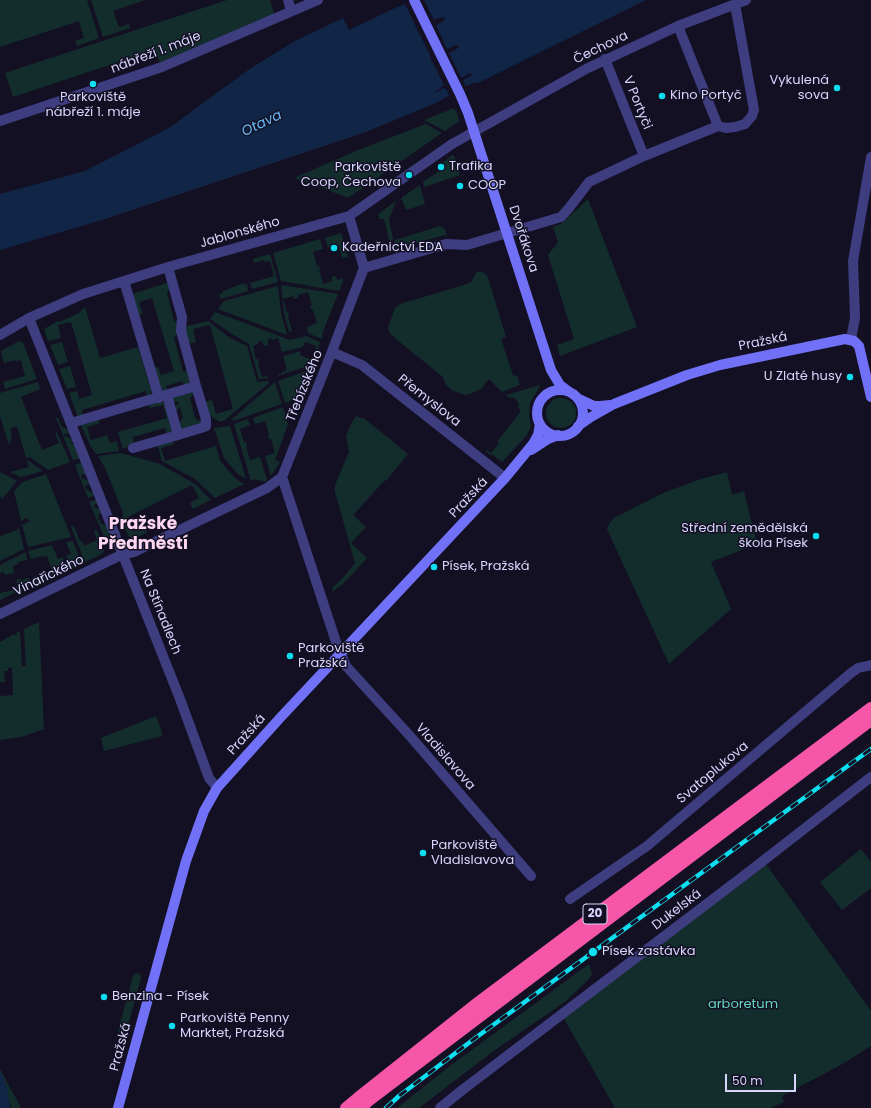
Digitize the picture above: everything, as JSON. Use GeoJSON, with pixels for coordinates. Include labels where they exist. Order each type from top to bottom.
{"type":"FeatureCollection","features":[{"type":"Feature","properties":{"kind":"highway","name":"20"},"geometry":{"type":"LineString","coordinates":[[346,1108],[479,1002],[871,708]]}},
{"type":"Feature","properties":{"kind":"highway","name":"20"},"geometry":{"type":"LineString","coordinates":[[361,1108],[368,1101],[871,720]]}},
{"type":"Feature","properties":{"kind":"main road","name":"Dvořákova"},"geometry":{"type":"LineString","coordinates":[[414,0],[460,94],[474,132],[552,370],[560,384],[568,391]]}},
{"type":"Feature","properties":{"kind":"main road","name":"Pražská"},"geometry":{"type":"LineString","coordinates":[[578,426],[614,404],[687,375],[720,364],[842,339],[851,340]]}},
{"type":"Feature","properties":{"kind":"main road"},"geometry":{"type":"LineString","coordinates":[[851,340],[857,344],[860,350],[871,397]]}},
{"type":"Feature","properties":{"kind":"main road","name":"Dvořákova"},"geometry":{"type":"LineString","coordinates":[[548,393],[552,379],[552,370]]}},
{"type":"Feature","properties":{"kind":"main road"},"geometry":{"type":"LineString","coordinates":[[561,390],[568,391],[578,400],[583,414],[578,426],[573,432],[566,435],[551,434],[540,424],[537,411],[539,404],[548,393],[561,390]]}},
{"type":"Feature","properties":{"kind":"main road","name":"Pražská"},"geometry":{"type":"LineString","coordinates":[[578,400],[594,406],[614,404]]}},
{"type":"Feature","properties":{"kind":"main road","name":"Pražská"},"geometry":{"type":"LineString","coordinates":[[118,1108],[186,860],[204,812],[217,788],[280,718],[505,478],[526,454],[538,435],[540,424]]}},
{"type":"Feature","properties":{"kind":"main road","name":"Pražská"},"geometry":{"type":"LineString","coordinates":[[526,454],[548,439],[558,435]]}},
{"type":"Feature","properties":{"kind":"street"},"geometry":{"type":"LineString","coordinates":[[288,0],[291,11]]}},
{"type":"Feature","properties":{"kind":"street","name":"nábřeží 1. máje"},"geometry":{"type":"LineString","coordinates":[[0,121],[162,67],[318,0]]}},
{"type":"Feature","properties":{"kind":"street","name":"Čechova"},"geometry":{"type":"LineString","coordinates":[[474,132],[605,59],[678,26],[746,0]]}},
{"type":"Feature","properties":{"kind":"street"},"geometry":{"type":"LineString","coordinates":[[349,216],[364,268],[446,244],[467,245],[561,217],[589,182],[644,156],[718,126],[735,128],[745,124],[752,116],[754,110],[735,4]]}},
{"type":"Feature","properties":{"kind":"street"},"geometry":{"type":"LineString","coordinates":[[678,26],[718,126]]}},
{"type":"Feature","properties":{"kind":"street","name":"V Portyči"},"geometry":{"type":"LineString","coordinates":[[605,59],[644,156]]}},
{"type":"Feature","properties":{"kind":"street","name":"Jablonského"},"geometry":{"type":"LineString","coordinates":[[0,335],[29,318],[83,294],[168,267],[349,216],[448,147],[474,132]]}},
{"type":"Feature","properties":{"kind":"street"},"geometry":{"type":"LineString","coordinates":[[851,340],[855,318],[853,260],[871,157]]}},
{"type":"Feature","properties":{"kind":"street"},"geometry":{"type":"LineString","coordinates":[[134,448],[206,426],[206,419],[181,331],[182,317],[168,267]]}},
{"type":"Feature","properties":{"kind":"street","name":"Třebízského"},"geometry":{"type":"LineString","coordinates":[[282,477],[364,268]]}},
{"type":"Feature","properties":{"kind":"street"},"geometry":{"type":"LineString","coordinates":[[124,281],[163,396],[178,434]]}},
{"type":"Feature","properties":{"kind":"street","name":"Na Stínadlech"},"geometry":{"type":"LineString","coordinates":[[29,318],[180,698],[209,778],[217,788]]}},
{"type":"Feature","properties":{"kind":"street","name":"Přemyslova"},"geometry":{"type":"LineString","coordinates":[[332,352],[362,365],[505,478]]}},
{"type":"Feature","properties":{"kind":"street"},"geometry":{"type":"LineString","coordinates":[[71,423],[196,386]]}},
{"type":"Feature","properties":{"kind":"street"},"geometry":{"type":"LineString","coordinates":[[282,477],[340,655]]}},
{"type":"Feature","properties":{"kind":"street","name":"Vinařického"},"geometry":{"type":"LineString","coordinates":[[0,614],[123,554],[134,552],[267,488],[282,477]]}},
{"type":"Feature","properties":{"kind":"street","name":"Vladislavova"},"geometry":{"type":"LineString","coordinates":[[340,655],[346,666],[410,736],[531,876]]}},
{"type":"Feature","properties":{"kind":"street","name":"Svatoplukova"},"geometry":{"type":"LineString","coordinates":[[570,899],[647,846],[851,673],[858,668],[871,665]]}},
{"type":"Feature","properties":{"kind":"street","name":"Dukelská"},"geometry":{"type":"LineString","coordinates":[[440,1108],[871,777]]}},
{"type":"Feature","properties":{"kind":"green space"},"geometry":{"type":"Polygon","coordinates":[[[0,0],[87,0],[99,38],[77,46],[75,41],[84,38],[79,21],[0,47],[0,0]]]}},
{"type":"Feature","properties":{"kind":"green space"},"geometry":{"type":"Polygon","coordinates":[[[91,0],[145,0],[113,11],[119,27],[129,24],[130,28],[103,37],[91,0]]]}},
{"type":"Feature","properties":{"kind":"green space"},"geometry":{"type":"Polygon","coordinates":[[[227,0],[270,0],[274,14],[160,63],[155,50],[13,97],[5,73],[227,0]]]}},
{"type":"Feature","properties":{"kind":"green space"},"geometry":{"type":"Polygon","coordinates":[[[454,108],[459,121],[445,131],[424,120],[454,108]]]}},
{"type":"Feature","properties":{"kind":"green space"},"geometry":{"type":"Polygon","coordinates":[[[426,124],[442,133],[348,198],[320,187],[313,187],[306,182],[294,178],[358,150],[426,124]]]}},
{"type":"Feature","properties":{"kind":"green space"},"geometry":{"type":"Polygon","coordinates":[[[452,155],[454,156],[460,175],[424,187],[423,182],[442,169],[442,163],[452,155]]]}},
{"type":"Feature","properties":{"kind":"green space"},"geometry":{"type":"Polygon","coordinates":[[[420,185],[425,204],[406,210],[401,198],[420,185]]]}},
{"type":"Feature","properties":{"kind":"green space"},"geometry":{"type":"Polygon","coordinates":[[[588,199],[637,327],[560,356],[557,345],[574,339],[548,255],[558,242],[553,227],[561,224],[588,199]]]}},
{"type":"Feature","properties":{"kind":"green space"},"geometry":{"type":"Polygon","coordinates":[[[396,201],[389,219],[393,239],[390,244],[384,219],[380,219],[378,214],[396,201]]]}},
{"type":"Feature","properties":{"kind":"green space"},"geometry":{"type":"Polygon","coordinates":[[[440,226],[445,229],[447,236],[445,235],[400,247],[396,255],[393,244],[395,240],[440,226]]]}},
{"type":"Feature","properties":{"kind":"green space"},"geometry":{"type":"Polygon","coordinates":[[[341,233],[348,257],[342,258],[338,245],[328,248],[325,238],[341,233]]]}},
{"type":"Feature","properties":{"kind":"green space"},"geometry":{"type":"Polygon","coordinates":[[[320,239],[323,249],[313,252],[317,266],[319,265],[323,284],[332,281],[332,277],[336,276],[337,280],[342,278],[343,281],[339,291],[281,281],[273,253],[320,239]]]}},
{"type":"Feature","properties":{"kind":"green space"},"geometry":{"type":"Polygon","coordinates":[[[270,254],[278,282],[252,289],[250,283],[274,276],[270,261],[265,262],[264,260],[254,263],[253,259],[270,254]]]}},
{"type":"Feature","properties":{"kind":"green space"},"geometry":{"type":"Polygon","coordinates":[[[477,272],[486,274],[488,278],[506,337],[501,339],[513,375],[517,375],[520,385],[502,392],[489,379],[481,389],[466,395],[453,391],[446,385],[443,377],[390,334],[388,327],[395,308],[400,304],[464,285],[471,282],[477,272]]]}},
{"type":"Feature","properties":{"kind":"green space"},"geometry":{"type":"Polygon","coordinates":[[[170,282],[171,286],[167,293],[174,321],[176,322],[179,318],[178,332],[174,338],[183,371],[185,372],[187,368],[190,383],[184,386],[182,381],[166,386],[168,391],[163,392],[153,368],[158,367],[161,375],[174,371],[152,298],[139,302],[143,314],[138,315],[132,294],[170,282]]]}},
{"type":"Feature","properties":{"kind":"green space"},"geometry":{"type":"Polygon","coordinates":[[[244,283],[244,285],[247,284],[248,291],[221,299],[219,294],[223,293],[223,291],[244,283]]]}},
{"type":"Feature","properties":{"kind":"green space"},"geometry":{"type":"Polygon","coordinates":[[[281,285],[338,294],[321,339],[308,333],[307,327],[317,323],[313,310],[310,306],[312,305],[308,292],[298,295],[298,298],[294,299],[293,296],[283,299],[287,313],[288,312],[292,331],[289,332],[284,313],[281,285]]]}},
{"type":"Feature","properties":{"kind":"green space"},"geometry":{"type":"Polygon","coordinates":[[[278,286],[281,313],[287,335],[218,309],[224,301],[278,286]]]}},
{"type":"Feature","properties":{"kind":"green space"},"geometry":{"type":"Polygon","coordinates":[[[85,307],[100,358],[138,347],[149,383],[152,385],[152,391],[148,397],[146,391],[82,410],[83,416],[78,417],[69,393],[77,391],[79,399],[92,395],[71,322],[58,325],[61,338],[48,341],[44,329],[58,321],[60,322],[79,313],[85,307]]]}},
{"type":"Feature","properties":{"kind":"green space"},"geometry":{"type":"Polygon","coordinates":[[[215,312],[290,340],[306,336],[320,342],[317,352],[315,351],[317,346],[305,342],[303,347],[282,352],[278,338],[272,340],[271,338],[268,339],[268,345],[264,346],[262,341],[258,342],[258,344],[253,346],[256,359],[258,359],[262,377],[268,376],[268,378],[259,379],[249,344],[210,319],[215,312]]]}},
{"type":"Feature","properties":{"kind":"green space"},"geometry":{"type":"Polygon","coordinates":[[[208,321],[230,338],[247,346],[257,382],[269,381],[269,383],[225,420],[220,422],[206,413],[203,402],[212,400],[216,414],[233,409],[210,325],[193,329],[196,342],[187,344],[184,327],[208,321]]]}},
{"type":"Feature","properties":{"kind":"green space"},"geometry":{"type":"Polygon","coordinates":[[[19,341],[23,343],[37,379],[5,389],[3,382],[25,376],[21,360],[4,363],[1,351],[19,341]]]}},
{"type":"Feature","properties":{"kind":"green space"},"geometry":{"type":"Polygon","coordinates":[[[62,342],[68,362],[58,365],[50,345],[62,342]]]}},
{"type":"Feature","properties":{"kind":"green space"},"geometry":{"type":"Polygon","coordinates":[[[301,351],[300,355],[312,360],[315,355],[313,361],[305,367],[278,376],[287,370],[283,356],[301,351]]]}},
{"type":"Feature","properties":{"kind":"green space"},"geometry":{"type":"Polygon","coordinates":[[[70,366],[76,387],[67,389],[59,369],[70,366]]]}},
{"type":"Feature","properties":{"kind":"green space"},"geometry":{"type":"Polygon","coordinates":[[[309,370],[298,398],[285,403],[278,381],[309,370]]]}},
{"type":"Feature","properties":{"kind":"green space"},"geometry":{"type":"Polygon","coordinates":[[[38,382],[40,389],[21,397],[42,450],[59,443],[55,433],[57,432],[70,462],[48,470],[30,457],[26,458],[17,426],[10,429],[12,435],[9,445],[0,416],[0,393],[38,382]]]}},
{"type":"Feature","properties":{"kind":"green space"},"geometry":{"type":"Polygon","coordinates":[[[275,382],[282,404],[233,421],[232,419],[275,382]]]}},
{"type":"Feature","properties":{"kind":"green space"},"geometry":{"type":"Polygon","coordinates":[[[540,385],[530,403],[529,415],[531,426],[527,435],[502,462],[492,454],[490,455],[486,451],[487,450],[491,453],[499,443],[497,442],[521,411],[518,407],[519,403],[513,397],[509,398],[506,395],[540,385]]]}},
{"type":"Feature","properties":{"kind":"green space"},"geometry":{"type":"Polygon","coordinates":[[[195,392],[190,398],[195,418],[198,421],[201,418],[202,424],[182,430],[178,424],[183,418],[180,407],[175,412],[174,408],[179,403],[176,401],[173,404],[172,398],[195,392]]]}},
{"type":"Feature","properties":{"kind":"green space"},"geometry":{"type":"Polygon","coordinates":[[[561,398],[572,402],[576,413],[572,424],[561,428],[550,424],[546,413],[550,402],[561,398]]]}},
{"type":"Feature","properties":{"kind":"green space"},"geometry":{"type":"Polygon","coordinates":[[[160,400],[166,403],[173,433],[167,434],[165,428],[133,437],[134,444],[123,449],[118,432],[167,418],[163,405],[150,408],[148,403],[160,400]]]}},
{"type":"Feature","properties":{"kind":"green space"},"geometry":{"type":"Polygon","coordinates":[[[283,407],[288,424],[275,460],[280,462],[271,476],[265,456],[275,453],[271,439],[269,439],[265,421],[255,424],[253,418],[283,407]]]}},
{"type":"Feature","properties":{"kind":"green space"},"geometry":{"type":"Polygon","coordinates":[[[356,416],[365,419],[408,454],[386,481],[385,480],[353,515],[366,527],[351,543],[367,558],[344,583],[332,592],[333,587],[343,578],[355,563],[335,492],[335,485],[349,452],[346,436],[356,416]]]}},
{"type":"Feature","properties":{"kind":"green space"},"geometry":{"type":"Polygon","coordinates":[[[56,418],[58,418],[62,427],[71,431],[71,435],[65,433],[64,436],[74,440],[74,443],[70,443],[77,446],[81,458],[73,460],[56,418]]]}},
{"type":"Feature","properties":{"kind":"green space"},"geometry":{"type":"Polygon","coordinates":[[[98,418],[100,423],[87,427],[91,440],[107,435],[110,443],[117,441],[119,451],[96,454],[91,447],[80,423],[98,418]]]}},
{"type":"Feature","properties":{"kind":"green space"},"geometry":{"type":"Polygon","coordinates":[[[248,419],[250,425],[240,429],[244,442],[246,442],[250,460],[260,457],[267,480],[265,482],[255,479],[251,481],[234,424],[248,419]]]}},
{"type":"Feature","properties":{"kind":"green space"},"geometry":{"type":"Polygon","coordinates":[[[230,426],[246,479],[238,474],[224,458],[214,428],[230,426]]]}},
{"type":"Feature","properties":{"kind":"green space"},"geometry":{"type":"Polygon","coordinates":[[[173,439],[174,444],[161,448],[165,461],[216,446],[220,461],[235,478],[244,484],[215,498],[195,479],[162,461],[157,443],[173,439]]]}},
{"type":"Feature","properties":{"kind":"green space"},"geometry":{"type":"Polygon","coordinates":[[[121,453],[160,464],[195,484],[211,500],[193,509],[190,503],[199,498],[192,485],[128,517],[134,531],[144,526],[147,532],[136,538],[131,538],[128,535],[121,519],[123,513],[106,470],[98,456],[121,453]]]}},
{"type":"Feature","properties":{"kind":"green space"},"geometry":{"type":"Polygon","coordinates":[[[27,461],[43,471],[21,477],[10,472],[29,467],[27,461]]]}},
{"type":"Feature","properties":{"kind":"green space"},"geometry":{"type":"Polygon","coordinates":[[[83,462],[88,476],[82,474],[81,478],[91,482],[91,485],[87,484],[85,488],[96,495],[88,498],[75,465],[83,462]]]}},
{"type":"Feature","properties":{"kind":"green space"},"geometry":{"type":"Polygon","coordinates":[[[0,472],[17,481],[2,499],[0,495],[0,472]]]}},
{"type":"Feature","properties":{"kind":"green space"},"geometry":{"type":"Polygon","coordinates":[[[727,472],[732,495],[744,491],[757,544],[711,562],[731,609],[669,664],[607,529],[614,518],[663,493],[701,479],[727,472]]]}},
{"type":"Feature","properties":{"kind":"green space"},"geometry":{"type":"Polygon","coordinates":[[[46,474],[71,537],[28,547],[22,525],[30,521],[26,518],[21,521],[14,491],[23,482],[46,474]]]}},
{"type":"Feature","properties":{"kind":"green space"},"geometry":{"type":"Polygon","coordinates":[[[98,499],[99,505],[95,504],[94,507],[102,510],[103,514],[99,514],[98,519],[101,520],[100,523],[109,527],[113,537],[106,541],[89,502],[98,499]]]}},
{"type":"Feature","properties":{"kind":"green space"},"geometry":{"type":"Polygon","coordinates":[[[74,526],[80,541],[82,541],[84,546],[97,540],[94,531],[97,530],[104,551],[102,554],[85,562],[71,527],[74,526]]]}},
{"type":"Feature","properties":{"kind":"green space"},"geometry":{"type":"Polygon","coordinates":[[[19,528],[24,549],[0,561],[0,536],[15,531],[19,528]]]}},
{"type":"Feature","properties":{"kind":"green space"},"geometry":{"type":"Polygon","coordinates":[[[73,541],[82,564],[71,569],[66,556],[71,554],[66,542],[73,541]]]}},
{"type":"Feature","properties":{"kind":"green space"},"geometry":{"type":"Polygon","coordinates":[[[52,545],[58,559],[63,557],[67,571],[37,585],[35,584],[33,577],[52,571],[47,556],[31,559],[28,551],[52,545]]]}},
{"type":"Feature","properties":{"kind":"green space"},"geometry":{"type":"Polygon","coordinates":[[[26,552],[27,560],[18,562],[18,564],[13,566],[14,573],[5,575],[4,572],[0,573],[0,565],[26,552]]]}},
{"type":"Feature","properties":{"kind":"green space"},"geometry":{"type":"Polygon","coordinates":[[[21,578],[21,580],[29,578],[31,585],[0,600],[0,593],[14,590],[13,588],[18,587],[16,580],[21,578]]]}},
{"type":"Feature","properties":{"kind":"green space"},"geometry":{"type":"Polygon","coordinates":[[[39,622],[44,729],[21,737],[0,740],[0,696],[13,695],[12,667],[8,668],[8,671],[4,671],[5,682],[0,682],[0,642],[20,631],[22,666],[26,666],[24,629],[39,622]]]}},
{"type":"Feature","properties":{"kind":"green space"},"geometry":{"type":"Polygon","coordinates":[[[156,716],[162,736],[104,751],[101,738],[156,716]]]}},
{"type":"Feature","properties":{"kind":"green space"},"geometry":{"type":"Polygon","coordinates":[[[861,849],[871,862],[871,888],[842,910],[820,882],[861,849]]]}},
{"type":"Feature","properties":{"kind":"green space","name":"arboretum"},"geometry":{"type":"Polygon","coordinates":[[[766,864],[871,1011],[871,1046],[839,1066],[782,1096],[784,1102],[771,1108],[615,1108],[563,1017],[766,864]]]}},
{"type":"Feature","properties":{"kind":"green space"},"geometry":{"type":"Polygon","coordinates":[[[589,964],[592,974],[588,980],[566,1001],[495,1050],[419,1108],[397,1108],[451,1065],[589,964]]]}},
{"type":"Feature","properties":{"kind":"green space"},"geometry":{"type":"Polygon","coordinates":[[[136,973],[140,974],[141,978],[126,1033],[121,1035],[118,1031],[133,976],[136,973]]]}},
{"type":"Feature","properties":{"kind":"green space"},"geometry":{"type":"Polygon","coordinates":[[[0,1069],[21,1108],[12,1108],[0,1084],[0,1069]]]}},
{"type":"Feature","properties":{"kind":"water","name":"Otava"},"geometry":{"type":"Polygon","coordinates":[[[412,0],[646,0],[478,83],[477,82],[466,86],[438,102],[366,132],[102,220],[0,250],[0,194],[85,171],[169,128],[251,68],[295,41],[343,18],[349,30],[412,0]]]}},
{"type":"Feature","properties":{"kind":"water"},"geometry":{"type":"Polygon","coordinates":[[[0,1071],[7,1087],[10,1108],[0,1108],[0,1071]]]}},
{"type":"Feature","properties":{"kind":"pier"},"geometry":{"type":"Polygon","coordinates":[[[407,0],[424,0],[434,20],[442,17],[445,18],[444,21],[436,25],[447,49],[456,45],[459,46],[457,49],[449,53],[461,78],[470,73],[472,74],[463,80],[465,89],[450,97],[444,88],[432,94],[444,85],[430,59],[431,57],[405,4],[391,9],[407,0]]]}},
{"type":"Feature","properties":{"kind":"railway"},"geometry":{"type":"LineString","coordinates":[[386,1108],[399,1096],[474,1039],[871,749]]}},
{"type":"Feature","properties":{"kind":"place","name":"Parkoviště nábřeží 1. máje"},"geometry":{"type":"Point","coordinates":[93,84]}},
{"type":"Feature","properties":{"kind":"place","name":"Vykulená sova"},"geometry":{"type":"Point","coordinates":[837,88]}},
{"type":"Feature","properties":{"kind":"place","name":"Kino Portyč"},"geometry":{"type":"Point","coordinates":[662,96]}},
{"type":"Feature","properties":{"kind":"place","name":"Trafika"},"geometry":{"type":"Point","coordinates":[441,167]}},
{"type":"Feature","properties":{"kind":"place","name":"Parkoviště Coop, Čechova"},"geometry":{"type":"Point","coordinates":[409,175]}},
{"type":"Feature","properties":{"kind":"place","name":"COOP"},"geometry":{"type":"Point","coordinates":[460,186]}},
{"type":"Feature","properties":{"kind":"place","name":"Kadeřnictví EDA"},"geometry":{"type":"Point","coordinates":[334,248]}},
{"type":"Feature","properties":{"kind":"place","name":"U Zlaté husy"},"geometry":{"type":"Point","coordinates":[850,377]}},
{"type":"Feature","properties":{"kind":"place","name":"Střední zemědělská škola Písek"},"geometry":{"type":"Point","coordinates":[816,536]}},
{"type":"Feature","properties":{"kind":"place","name":"Písek, Pražská"},"geometry":{"type":"Point","coordinates":[434,567]}},
{"type":"Feature","properties":{"kind":"place","name":"Parkoviště Pražská"},"geometry":{"type":"Point","coordinates":[290,656]}},
{"type":"Feature","properties":{"kind":"place","name":"Parkoviště Vladislavova"},"geometry":{"type":"Point","coordinates":[423,853]}},
{"type":"Feature","properties":{"kind":"place","name":"Písek zastávka"},"geometry":{"type":"Point","coordinates":[593,952]}},
{"type":"Feature","properties":{"kind":"place","name":"Benzina - Písek"},"geometry":{"type":"Point","coordinates":[104,997]}},
{"type":"Feature","properties":{"kind":"place","name":"Parkoviště Penny Marktet, Pražská"},"geometry":{"type":"Point","coordinates":[172,1026]}},
{"type":"Feature","properties":{"kind":"district","name":"Pražské Předměstí"},"geometry":{"type":"Point","coordinates":[143,535]}}]}
